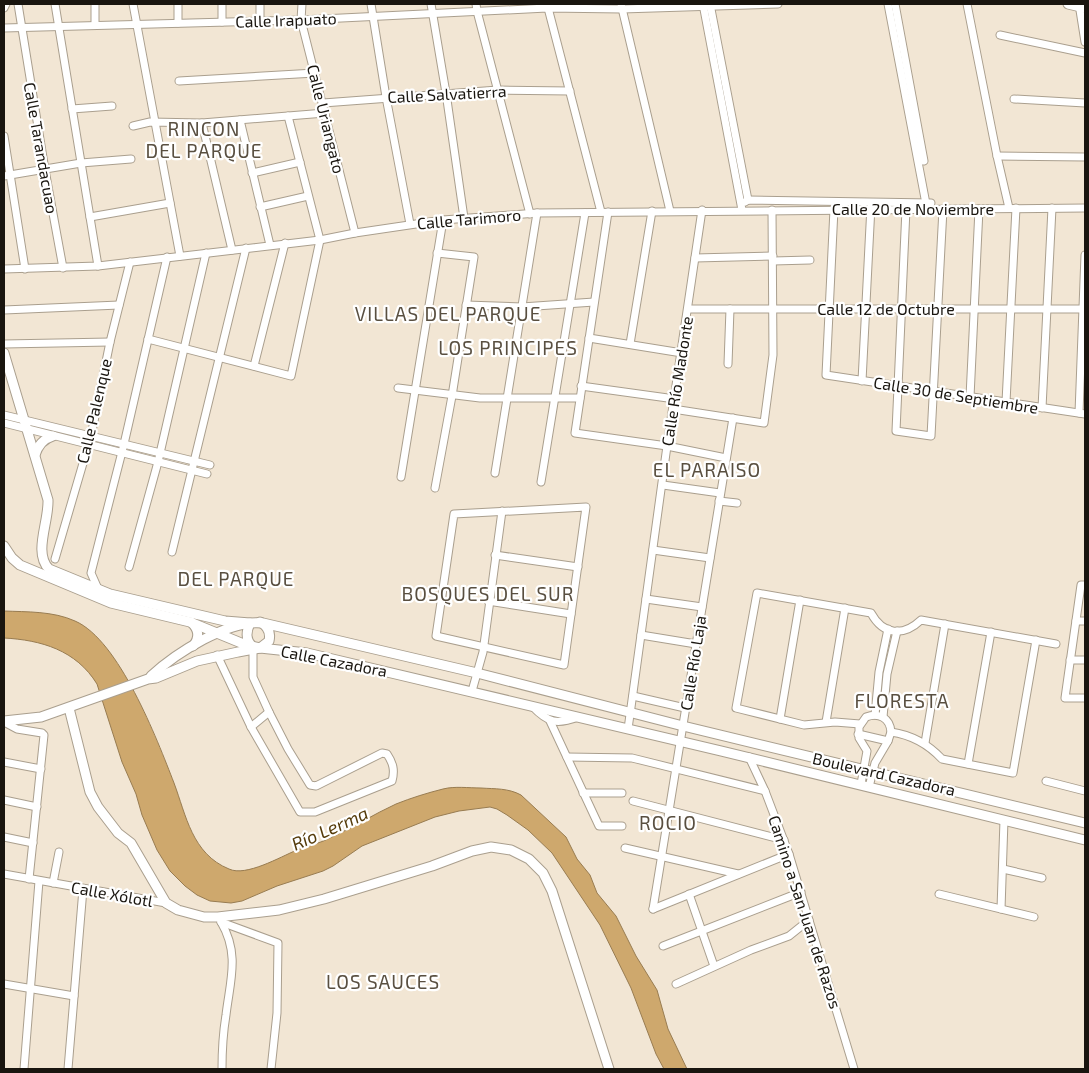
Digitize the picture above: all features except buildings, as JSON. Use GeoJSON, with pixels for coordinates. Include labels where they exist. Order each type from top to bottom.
{"type":"FeatureCollection","features":[{"type":"Feature","properties":{"kind":"street"},"geometry":{"type":"LineString","coordinates":[[4,8],[6,4]]}},
{"type":"Feature","properties":{"kind":"street","name":"Calle Tarandacuao"},"geometry":{"type":"LineString","coordinates":[[18,4],[63,268]]}},
{"type":"Feature","properties":{"kind":"street"},"geometry":{"type":"LineString","coordinates":[[55,4],[98,266]]}},
{"type":"Feature","properties":{"kind":"street"},"geometry":{"type":"LineString","coordinates":[[95,4],[95,25]]}},
{"type":"Feature","properties":{"kind":"street"},"geometry":{"type":"LineString","coordinates":[[133,4],[180,256]]}},
{"type":"Feature","properties":{"kind":"street"},"geometry":{"type":"LineString","coordinates":[[178,4],[178,23]]}},
{"type":"Feature","properties":{"kind":"street"},"geometry":{"type":"LineString","coordinates":[[222,4],[222,22]]}},
{"type":"Feature","properties":{"kind":"street"},"geometry":{"type":"LineString","coordinates":[[260,4],[260,21]]}},
{"type":"Feature","properties":{"kind":"street","name":"Calle Uriangato"},"geometry":{"type":"LineString","coordinates":[[302,4],[301,20],[355,233]]}},
{"type":"Feature","properties":{"kind":"street"},"geometry":{"type":"LineString","coordinates":[[371,4],[386,98],[410,224]]}},
{"type":"Feature","properties":{"kind":"street"},"geometry":{"type":"LineString","coordinates":[[431,4],[464,218]]}},
{"type":"Feature","properties":{"kind":"street","name":"Calle Irapuato"},"geometry":{"type":"LineString","coordinates":[[4,28],[301,20],[433,13],[476,8],[775,4]]}},
{"type":"Feature","properties":{"kind":"street"},"geometry":{"type":"LineString","coordinates":[[888,4],[929,206]]}},
{"type":"Feature","properties":{"kind":"street"},"geometry":{"type":"LineString","coordinates":[[895,4],[929,206]]}},
{"type":"Feature","properties":{"kind":"street"},"geometry":{"type":"LineString","coordinates":[[967,4],[997,156],[1012,208],[1011,309],[1006,402]]}},
{"type":"Feature","properties":{"kind":"street"},"geometry":{"type":"LineString","coordinates":[[1068,4],[1081,6],[1085,42]]}},
{"type":"Feature","properties":{"kind":"street"},"geometry":{"type":"LineString","coordinates":[[706,5],[748,200]]}},
{"type":"Feature","properties":{"kind":"street"},"geometry":{"type":"LineString","coordinates":[[706,5],[742,210]]}},
{"type":"Feature","properties":{"kind":"street"},"geometry":{"type":"LineString","coordinates":[[547,6],[604,212],[594,302],[574,433],[667,446],[726,458]]}},
{"type":"Feature","properties":{"kind":"street"},"geometry":{"type":"LineString","coordinates":[[622,6],[670,211]]}},
{"type":"Feature","properties":{"kind":"street"},"geometry":{"type":"LineString","coordinates":[[476,8],[534,214],[522,307],[496,474]]}},
{"type":"Feature","properties":{"kind":"street"},"geometry":{"type":"LineString","coordinates":[[1000,35],[1085,53]]}},
{"type":"Feature","properties":{"kind":"street"},"geometry":{"type":"LineString","coordinates":[[180,81],[315,73]]}},
{"type":"Feature","properties":{"kind":"street","name":"Calle Salvatierra"},"geometry":{"type":"LineString","coordinates":[[323,103],[498,90],[570,91]]}},
{"type":"Feature","properties":{"kind":"street"},"geometry":{"type":"LineString","coordinates":[[1014,99],[1085,103]]}},
{"type":"Feature","properties":{"kind":"street"},"geometry":{"type":"LineString","coordinates":[[72,109],[112,106]]}},
{"type":"Feature","properties":{"kind":"street"},"geometry":{"type":"LineString","coordinates":[[133,126],[155,122],[202,123],[326,113]]}},
{"type":"Feature","properties":{"kind":"street"},"geometry":{"type":"LineString","coordinates":[[148,338],[290,376],[320,240],[288,116]]}},
{"type":"Feature","properties":{"kind":"street"},"geometry":{"type":"LineString","coordinates":[[240,120],[270,245]]}},
{"type":"Feature","properties":{"kind":"street"},"geometry":{"type":"LineString","coordinates":[[202,123],[232,250]]}},
{"type":"Feature","properties":{"kind":"street"},"geometry":{"type":"LineString","coordinates":[[4,136],[6,176],[25,269]]}},
{"type":"Feature","properties":{"kind":"street"},"geometry":{"type":"LineString","coordinates":[[997,156],[1085,157]]}},
{"type":"Feature","properties":{"kind":"street"},"geometry":{"type":"LineString","coordinates":[[6,176],[81,163],[131,159]]}},
{"type":"Feature","properties":{"kind":"street"},"geometry":{"type":"LineString","coordinates":[[252,173],[300,162]]}},
{"type":"Feature","properties":{"kind":"street"},"geometry":{"type":"LineString","coordinates":[[260,207],[308,196]]}},
{"type":"Feature","properties":{"kind":"street"},"geometry":{"type":"LineString","coordinates":[[742,210],[742,205],[748,200],[871,206],[929,206]]}},
{"type":"Feature","properties":{"kind":"street"},"geometry":{"type":"LineString","coordinates":[[90,217],[170,203]]}},
{"type":"Feature","properties":{"kind":"street"},"geometry":{"type":"LineString","coordinates":[[862,381],[871,206]]}},
{"type":"Feature","properties":{"kind":"street","name":"Calle 20 de Noviembre"},"geometry":{"type":"LineString","coordinates":[[742,210],[834,209],[871,206],[906,209],[929,206],[943,209],[1085,208]]}},
{"type":"Feature","properties":{"kind":"street"},"geometry":{"type":"LineString","coordinates":[[970,397],[980,208]]}},
{"type":"Feature","properties":{"kind":"street"},"geometry":{"type":"LineString","coordinates":[[1042,408],[1052,208]]}},
{"type":"Feature","properties":{"kind":"street"},"geometry":{"type":"LineString","coordinates":[[829,309],[834,209]]}},
{"type":"Feature","properties":{"kind":"street"},"geometry":{"type":"LineString","coordinates":[[906,209],[896,431],[931,436],[943,209]]}},
{"type":"Feature","properties":{"kind":"street","name":"Calle Río Madonte"},"geometry":{"type":"LineString","coordinates":[[628,729],[702,210]]}},
{"type":"Feature","properties":{"kind":"street","name":"Calle Tarimoro"},"geometry":{"type":"LineString","coordinates":[[4,270],[98,266],[320,240],[410,224],[464,218],[534,214],[742,210]]}},
{"type":"Feature","properties":{"kind":"street"},"geometry":{"type":"LineString","coordinates":[[674,410],[764,422],[772,362],[772,210]]}},
{"type":"Feature","properties":{"kind":"street"},"geometry":{"type":"LineString","coordinates":[[630,344],[652,211]]}},
{"type":"Feature","properties":{"kind":"street"},"geometry":{"type":"LineString","coordinates":[[540,482],[586,213]]}},
{"type":"Feature","properties":{"kind":"street"},"geometry":{"type":"LineString","coordinates":[[401,477],[443,220]]}},
{"type":"Feature","properties":{"kind":"street"},"geometry":{"type":"LineString","coordinates":[[254,366],[285,244]]}},
{"type":"Feature","properties":{"kind":"street"},"geometry":{"type":"LineString","coordinates":[[172,552],[246,248]]}},
{"type":"Feature","properties":{"kind":"street"},"geometry":{"type":"LineString","coordinates":[[130,567],[158,462],[206,253]]}},
{"type":"Feature","properties":{"kind":"street"},"geometry":{"type":"LineString","coordinates":[[435,488],[474,258],[437,253]]}},
{"type":"Feature","properties":{"kind":"street"},"geometry":{"type":"LineString","coordinates":[[1082,414],[1085,255]]}},
{"type":"Feature","properties":{"kind":"street"},"geometry":{"type":"LineString","coordinates":[[103,600],[91,573],[124,444],[167,258]]}},
{"type":"Feature","properties":{"kind":"street"},"geometry":{"type":"LineString","coordinates":[[695,258],[810,260]]}},
{"type":"Feature","properties":{"kind":"street","name":"Calle Palenque"},"geometry":{"type":"LineString","coordinates":[[55,559],[88,444],[130,262]]}},
{"type":"Feature","properties":{"kind":"street"},"geometry":{"type":"LineString","coordinates":[[466,305],[522,307],[594,302]]}},
{"type":"Feature","properties":{"kind":"street"},"geometry":{"type":"LineString","coordinates":[[4,310],[119,305]]}},
{"type":"Feature","properties":{"kind":"street","name":"Calle 12 de Octubre"},"geometry":{"type":"LineString","coordinates":[[688,309],[1084,309]]}},
{"type":"Feature","properties":{"kind":"street"},"geometry":{"type":"LineString","coordinates":[[728,364],[730,309]]}},
{"type":"Feature","properties":{"kind":"street","name":"Calle 30 de Septiembre"},"geometry":{"type":"LineString","coordinates":[[829,309],[826,375],[1082,414]]}},
{"type":"Feature","properties":{"kind":"street"},"geometry":{"type":"LineString","coordinates":[[589,338],[682,353]]}},
{"type":"Feature","properties":{"kind":"street"},"geometry":{"type":"LineString","coordinates":[[4,344],[110,342]]}},
{"type":"Feature","properties":{"kind":"street"},"geometry":{"type":"LineString","coordinates":[[4,353],[48,500],[41,555],[47,573]]}},
{"type":"Feature","properties":{"kind":"street"},"geometry":{"type":"LineString","coordinates":[[582,386],[675,399]]}},
{"type":"Feature","properties":{"kind":"street"},"geometry":{"type":"LineString","coordinates":[[398,388],[452,396],[507,399],[580,398]]}},
{"type":"Feature","properties":{"kind":"street"},"geometry":{"type":"LineString","coordinates":[[4,415],[53,436],[207,474]]}},
{"type":"Feature","properties":{"kind":"street","name":"Calle Río Laja"},"geometry":{"type":"LineString","coordinates":[[689,894],[653,909],[733,418]]}},
{"type":"Feature","properties":{"kind":"street"},"geometry":{"type":"LineString","coordinates":[[4,424],[25,425],[90,436],[210,465]]}},
{"type":"Feature","properties":{"kind":"street"},"geometry":{"type":"LineString","coordinates":[[35,455],[39,445],[53,436]]}},
{"type":"Feature","properties":{"kind":"street"},"geometry":{"type":"LineString","coordinates":[[663,485],[720,497],[738,503]]}},
{"type":"Feature","properties":{"kind":"street"},"geometry":{"type":"LineString","coordinates":[[586,507],[564,665],[436,636],[454,514],[502,511],[586,507]]}},
{"type":"Feature","properties":{"kind":"street"},"geometry":{"type":"LineString","coordinates":[[470,691],[482,646],[502,511]]}},
{"type":"Feature","properties":{"kind":"street"},"geometry":{"type":"LineString","coordinates":[[4,546],[12,558],[20,565],[110,594],[225,621],[250,623],[246,638],[255,648],[253,677],[268,712],[310,785],[316,786],[382,753],[387,754],[392,761],[394,773],[392,780],[315,812],[300,812],[251,727],[217,656]]}},
{"type":"Feature","properties":{"kind":"street"},"geometry":{"type":"LineString","coordinates":[[653,550],[710,558]]}},
{"type":"Feature","properties":{"kind":"street"},"geometry":{"type":"LineString","coordinates":[[495,555],[578,567]]}},
{"type":"Feature","properties":{"kind":"street"},"geometry":{"type":"LineString","coordinates":[[47,573],[111,603],[190,622],[255,648],[266,644],[270,636],[267,628],[260,622]]}},
{"type":"Feature","properties":{"kind":"street"},"geometry":{"type":"LineString","coordinates":[[1083,585],[1065,698],[1085,698]]}},
{"type":"Feature","properties":{"kind":"street"},"geometry":{"type":"LineString","coordinates":[[860,724],[826,722],[804,725],[736,708],[757,593],[871,613],[875,620],[888,630],[906,630],[921,620],[1056,644]]}},
{"type":"Feature","properties":{"kind":"street"},"geometry":{"type":"LineString","coordinates":[[646,599],[702,606]]}},
{"type":"Feature","properties":{"kind":"street"},"geometry":{"type":"LineString","coordinates":[[780,719],[800,600]]}},
{"type":"Feature","properties":{"kind":"street"},"geometry":{"type":"LineString","coordinates":[[488,601],[571,614]]}},
{"type":"Feature","properties":{"kind":"street"},"geometry":{"type":"LineString","coordinates":[[826,722],[845,608]]}},
{"type":"Feature","properties":{"kind":"street"},"geometry":{"type":"LineString","coordinates":[[1076,621],[1085,621]]}},
{"type":"Feature","properties":{"kind":"street"},"geometry":{"type":"LineString","coordinates":[[190,622],[195,626],[198,633],[197,640],[193,646]]}},
{"type":"Feature","properties":{"kind":"street","name":"Calle Cazadora"},"geometry":{"type":"LineString","coordinates":[[144,681],[193,646],[218,633],[250,623],[260,622],[475,673],[683,726]]}},
{"type":"Feature","properties":{"kind":"street"},"geometry":{"type":"LineString","coordinates":[[925,744],[945,624]]}},
{"type":"Feature","properties":{"kind":"street"},"geometry":{"type":"LineString","coordinates":[[875,715],[879,672],[888,630]]}},
{"type":"Feature","properties":{"kind":"street"},"geometry":{"type":"LineString","coordinates":[[883,717],[887,674],[897,631]]}},
{"type":"Feature","properties":{"kind":"street"},"geometry":{"type":"LineString","coordinates":[[968,764],[990,632]]}},
{"type":"Feature","properties":{"kind":"street"},"geometry":{"type":"LineString","coordinates":[[641,635],[696,644]]}},
{"type":"Feature","properties":{"kind":"street"},"geometry":{"type":"LineString","coordinates":[[892,732],[909,736],[925,744],[942,759],[1013,773],[1036,640]]}},
{"type":"Feature","properties":{"kind":"street","name":"Calle Cazadora"},"geometry":{"type":"LineString","coordinates":[[144,681],[197,661],[255,648],[307,653],[749,757]]}},
{"type":"Feature","properties":{"kind":"street"},"geometry":{"type":"LineString","coordinates":[[1070,660],[1085,660]]}},
{"type":"Feature","properties":{"kind":"street"},"geometry":{"type":"LineString","coordinates":[[4,722],[41,717],[144,681]]}},
{"type":"Feature","properties":{"kind":"street"},"geometry":{"type":"LineString","coordinates":[[632,696],[686,708]]}},
{"type":"Feature","properties":{"kind":"street"},"geometry":{"type":"LineString","coordinates":[[532,706],[550,721],[564,722],[578,717]]}},
{"type":"Feature","properties":{"kind":"street"},"geometry":{"type":"LineString","coordinates":[[69,708],[90,792],[108,820],[131,843],[166,903]]}},
{"type":"Feature","properties":{"kind":"street"},"geometry":{"type":"LineString","coordinates":[[251,727],[268,712]]}},
{"type":"Feature","properties":{"kind":"street"},"geometry":{"type":"LineString","coordinates":[[865,786],[869,771],[892,732],[889,723],[883,717],[875,715],[866,717],[860,724],[858,734],[867,752],[869,771]]}},
{"type":"Feature","properties":{"kind":"street"},"geometry":{"type":"LineString","coordinates":[[550,721],[599,826],[622,826]]}},
{"type":"Feature","properties":{"kind":"street"},"geometry":{"type":"LineString","coordinates":[[4,722],[17,729],[42,733],[44,735],[29,879]]}},
{"type":"Feature","properties":{"kind":"street","name":"Boulevard Cazadora"},"geometry":{"type":"LineString","coordinates":[[683,726],[1085,823]]}},
{"type":"Feature","properties":{"kind":"street"},"geometry":{"type":"LineString","coordinates":[[858,734],[888,741]]}},
{"type":"Feature","properties":{"kind":"street"},"geometry":{"type":"LineString","coordinates":[[566,757],[632,758],[765,791]]}},
{"type":"Feature","properties":{"kind":"street","name":"Boulevard Cazadora"},"geometry":{"type":"LineString","coordinates":[[749,757],[1085,840]]}},
{"type":"Feature","properties":{"kind":"street","name":"Camino a San Juan de Razos"},"geometry":{"type":"LineString","coordinates":[[749,757],[765,791],[789,854],[854,1069]]}},
{"type":"Feature","properties":{"kind":"street"},"geometry":{"type":"LineString","coordinates":[[4,762],[41,769]]}},
{"type":"Feature","properties":{"kind":"street"},"geometry":{"type":"LineString","coordinates":[[1046,781],[1085,791]]}},
{"type":"Feature","properties":{"kind":"street"},"geometry":{"type":"LineString","coordinates":[[583,793],[622,793]]}},
{"type":"Feature","properties":{"kind":"street"},"geometry":{"type":"LineString","coordinates":[[4,800],[37,807]]}},
{"type":"Feature","properties":{"kind":"street"},"geometry":{"type":"LineString","coordinates":[[633,801],[784,840]]}},
{"type":"Feature","properties":{"kind":"street"},"geometry":{"type":"LineString","coordinates":[[1001,909],[1004,820]]}},
{"type":"Feature","properties":{"kind":"street"},"geometry":{"type":"LineString","coordinates":[[4,837],[33,843]]}},
{"type":"Feature","properties":{"kind":"street","name":"Calle Xólotl"},"geometry":{"type":"LineString","coordinates":[[4,874],[166,903],[190,914],[220,920],[279,910],[324,899],[432,866],[472,851],[491,847],[511,850],[529,859],[543,873],[552,891],[609,1069]]}},
{"type":"Feature","properties":{"kind":"street"},"geometry":{"type":"LineString","coordinates":[[625,848],[739,874]]}},
{"type":"Feature","properties":{"kind":"street"},"geometry":{"type":"LineString","coordinates":[[53,883],[59,852]]}},
{"type":"Feature","properties":{"kind":"street"},"geometry":{"type":"LineString","coordinates":[[714,966],[689,894],[789,854]]}},
{"type":"Feature","properties":{"kind":"street"},"geometry":{"type":"LineString","coordinates":[[1002,869],[1042,878]]}},
{"type":"Feature","properties":{"kind":"street"},"geometry":{"type":"LineString","coordinates":[[24,1069],[39,881]]}},
{"type":"Feature","properties":{"kind":"street"},"geometry":{"type":"LineString","coordinates":[[68,1069],[83,889]]}},
{"type":"Feature","properties":{"kind":"street"},"geometry":{"type":"LineString","coordinates":[[663,946],[801,892]]}},
{"type":"Feature","properties":{"kind":"street"},"geometry":{"type":"LineString","coordinates":[[939,894],[1034,917]]}},
{"type":"Feature","properties":{"kind":"street"},"geometry":{"type":"LineString","coordinates":[[220,920],[278,943],[277,1013],[271,1069]]}},
{"type":"Feature","properties":{"kind":"street"},"geometry":{"type":"LineString","coordinates":[[220,920],[230,940],[233,960],[225,1024],[222,1069]]}},
{"type":"Feature","properties":{"kind":"street"},"geometry":{"type":"LineString","coordinates":[[676,984],[714,966],[789,936],[804,926],[809,920]]}},
{"type":"Feature","properties":{"kind":"street"},"geometry":{"type":"LineString","coordinates":[[4,984],[74,996]]}},
{"type":"Feature","properties":{"kind":"shaded area"},"geometry":{"type":"Polygon","coordinates":[[[4,611],[58,615],[67,618],[91,632],[107,648],[135,693],[147,717],[192,832],[206,854],[229,869],[236,871],[263,865],[328,839],[396,804],[443,789],[457,787],[496,789],[511,791],[521,795],[566,837],[577,859],[590,875],[597,893],[616,916],[636,956],[657,990],[668,1029],[687,1069],[664,1069],[656,1054],[631,988],[600,925],[552,853],[528,830],[497,809],[490,807],[459,811],[435,817],[362,846],[323,871],[277,886],[242,901],[231,903],[210,901],[197,895],[170,871],[157,850],[122,762],[97,684],[79,663],[56,649],[31,641],[4,638],[4,611]]]}},
{"type":"Feature","properties":{"kind":"district","name":"RINCON DEL PARQUE"},"geometry":{"type":"Point","coordinates":[204,140]}},
{"type":"Feature","properties":{"kind":"district","name":"VILLAS DEL PARQUE"},"geometry":{"type":"Point","coordinates":[448,314]}},
{"type":"Feature","properties":{"kind":"district","name":"LOS PRINCIPES"},"geometry":{"type":"Point","coordinates":[508,348]}},
{"type":"Feature","properties":{"kind":"district","name":"EL PARAISO"},"geometry":{"type":"Point","coordinates":[707,470]}},
{"type":"Feature","properties":{"kind":"district","name":"DEL PARQUE"},"geometry":{"type":"Point","coordinates":[236,579]}},
{"type":"Feature","properties":{"kind":"district","name":"BOSQUES DEL SUR"},"geometry":{"type":"Point","coordinates":[488,594]}},
{"type":"Feature","properties":{"kind":"district","name":"FLORESTA"},"geometry":{"type":"Point","coordinates":[902,701]}},
{"type":"Feature","properties":{"kind":"district","name":"ROCIO"},"geometry":{"type":"Point","coordinates":[668,823]}},
{"type":"Feature","properties":{"kind":"district","name":"LOS SAUCES"},"geometry":{"type":"Point","coordinates":[383,982]}},
{"type":"Feature","properties":{"kind":"water label","name":"Río Lerma"},"geometry":{"type":"Point","coordinates":[330,829]}}]}
